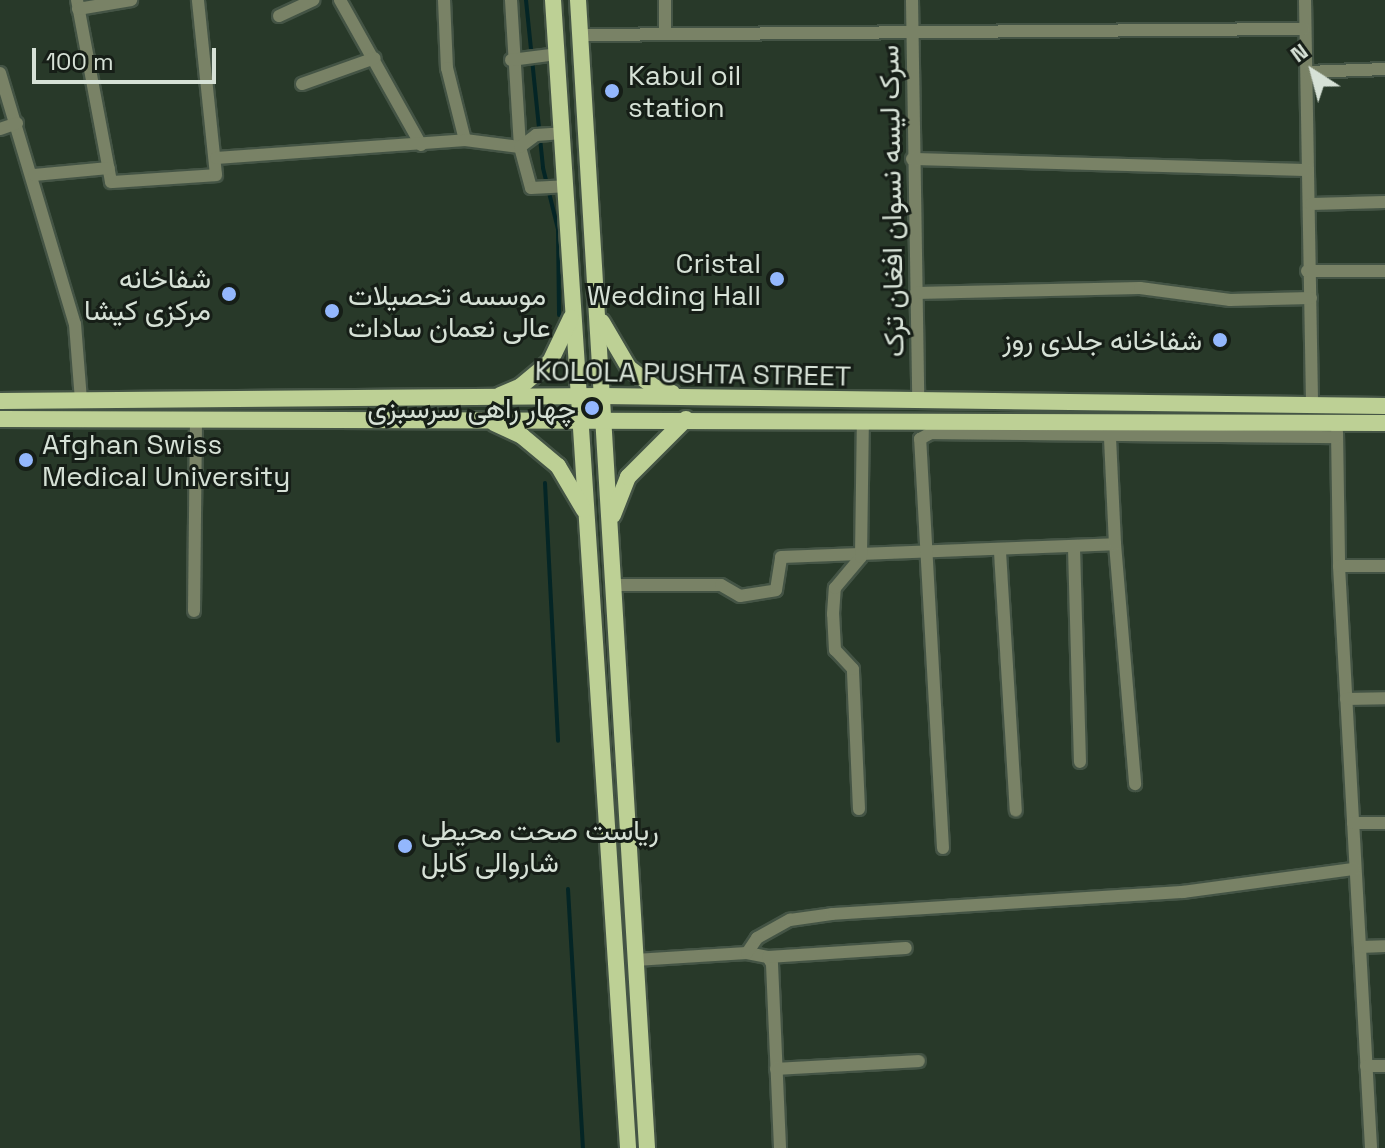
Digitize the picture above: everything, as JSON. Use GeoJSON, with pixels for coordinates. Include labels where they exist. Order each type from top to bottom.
{"type":"FeatureCollection","features":[{"type":"Feature","properties":{"kind":"main road"},"geometry":{"type":"LineString","coordinates":[[553,0],[590,522],[628,1148]]}},
{"type":"Feature","properties":{"kind":"main road"},"geometry":{"type":"LineString","coordinates":[[578,0],[647,1148]]}},
{"type":"Feature","properties":{"kind":"main road"},"geometry":{"type":"LineString","coordinates":[[597,311],[629,368],[656,388],[685,397]]}},
{"type":"Feature","properties":{"kind":"main road"},"geometry":{"type":"LineString","coordinates":[[491,399],[521,386],[550,362],[573,313]]}},
{"type":"Feature","properties":{"kind":"main road","name":"KOLOLA PUSHTA STREET"},"geometry":{"type":"LineString","coordinates":[[0,401],[602,396],[1385,406]]}},
{"type":"Feature","properties":{"kind":"main road"},"geometry":{"type":"LineString","coordinates":[[0,419],[863,420],[1337,430],[1385,423]]}},
{"type":"Feature","properties":{"kind":"main road"},"geometry":{"type":"LineString","coordinates":[[610,520],[628,477],[686,419]]}},
{"type":"Feature","properties":{"kind":"main road"},"geometry":{"type":"LineString","coordinates":[[489,420],[522,436],[558,466],[590,522]]}},
{"type":"Feature","properties":{"kind":"main road"},"geometry":{"type":"LineString","coordinates":[[625,1107],[644,1106]]}},
{"type":"Feature","properties":{"kind":"street"},"geometry":{"type":"LineString","coordinates":[[131,0],[77,4],[111,182],[216,175],[198,0]]}},
{"type":"Feature","properties":{"kind":"street"},"geometry":{"type":"LineString","coordinates":[[279,16],[313,0]]}},
{"type":"Feature","properties":{"kind":"street"},"geometry":{"type":"LineString","coordinates":[[340,0],[421,145]]}},
{"type":"Feature","properties":{"kind":"street"},"geometry":{"type":"LineString","coordinates":[[444,0],[447,68],[465,140]]}},
{"type":"Feature","properties":{"kind":"street"},"geometry":{"type":"LineString","coordinates":[[511,0],[511,60],[520,147],[536,188],[565,186]]}},
{"type":"Feature","properties":{"kind":"street"},"geometry":{"type":"LineString","coordinates":[[665,0],[665,33]]}},
{"type":"Feature","properties":{"kind":"street","name":"سرک لیسه نسوان افغان‌ ترک"},"geometry":{"type":"LineString","coordinates":[[912,0],[918,402]]}},
{"type":"Feature","properties":{"kind":"street"},"geometry":{"type":"LineString","coordinates":[[1305,0],[1311,204],[1307,271],[1311,298],[1312,406]]}},
{"type":"Feature","properties":{"kind":"street"},"geometry":{"type":"LineString","coordinates":[[581,35],[1304,29]]}},
{"type":"Feature","properties":{"kind":"street"},"geometry":{"type":"LineString","coordinates":[[511,60],[557,54]]}},
{"type":"Feature","properties":{"kind":"street"},"geometry":{"type":"LineString","coordinates":[[302,84],[375,58]]}},
{"type":"Feature","properties":{"kind":"street"},"geometry":{"type":"LineString","coordinates":[[1307,72],[1385,69]]}},
{"type":"Feature","properties":{"kind":"street"},"geometry":{"type":"LineString","coordinates":[[0,73],[34,175],[75,324],[81,400]]}},
{"type":"Feature","properties":{"kind":"street"},"geometry":{"type":"LineString","coordinates":[[0,129],[17,123]]}},
{"type":"Feature","properties":{"kind":"street"},"geometry":{"type":"LineString","coordinates":[[216,158],[465,140],[520,147],[536,135],[563,133]]}},
{"type":"Feature","properties":{"kind":"street"},"geometry":{"type":"LineString","coordinates":[[912,159],[1308,170]]}},
{"type":"Feature","properties":{"kind":"street"},"geometry":{"type":"LineString","coordinates":[[34,175],[109,168]]}},
{"type":"Feature","properties":{"kind":"street"},"geometry":{"type":"LineString","coordinates":[[1311,204],[1385,202]]}},
{"type":"Feature","properties":{"kind":"street"},"geometry":{"type":"LineString","coordinates":[[1307,271],[1385,271]]}},
{"type":"Feature","properties":{"kind":"street"},"geometry":{"type":"LineString","coordinates":[[916,293],[1140,288],[1230,300],[1311,298]]}},
{"type":"Feature","properties":{"kind":"street"},"geometry":{"type":"LineString","coordinates":[[194,611],[196,420]]}},
{"type":"Feature","properties":{"kind":"street"},"geometry":{"type":"LineString","coordinates":[[859,809],[853,669],[835,650],[833,614],[835,588],[861,557],[863,420]]}},
{"type":"Feature","properties":{"kind":"street"},"geometry":{"type":"LineString","coordinates":[[943,848],[927,553],[917,443],[924,434],[1110,437],[1337,430],[1339,566],[1371,1148]]}},
{"type":"Feature","properties":{"kind":"street"},"geometry":{"type":"LineString","coordinates":[[1110,437],[1115,544],[1135,784]]}},
{"type":"Feature","properties":{"kind":"street"},"geometry":{"type":"LineString","coordinates":[[614,585],[721,585],[740,596],[776,590],[781,557],[1000,552],[1115,544]]}},
{"type":"Feature","properties":{"kind":"street"},"geometry":{"type":"LineString","coordinates":[[1074,548],[1080,762]]}},
{"type":"Feature","properties":{"kind":"street"},"geometry":{"type":"LineString","coordinates":[[1000,552],[1016,811]]}},
{"type":"Feature","properties":{"kind":"street"},"geometry":{"type":"LineString","coordinates":[[1339,566],[1385,566]]}},
{"type":"Feature","properties":{"kind":"street"},"geometry":{"type":"LineString","coordinates":[[1346,699],[1385,698]]}},
{"type":"Feature","properties":{"kind":"street"},"geometry":{"type":"LineString","coordinates":[[1353,823],[1385,823]]}},
{"type":"Feature","properties":{"kind":"street"},"geometry":{"type":"LineString","coordinates":[[747,953],[757,938],[790,920],[832,914],[1183,892],[1354,869]]}},
{"type":"Feature","properties":{"kind":"street"},"geometry":{"type":"LineString","coordinates":[[1360,947],[1385,946]]}},
{"type":"Feature","properties":{"kind":"street"},"geometry":{"type":"LineString","coordinates":[[635,960],[747,953],[768,957],[906,948]]}},
{"type":"Feature","properties":{"kind":"street"},"geometry":{"type":"LineString","coordinates":[[768,957],[780,1148]]}},
{"type":"Feature","properties":{"kind":"street"},"geometry":{"type":"LineString","coordinates":[[776,1069],[919,1061]]}},
{"type":"Feature","properties":{"kind":"street"},"geometry":{"type":"LineString","coordinates":[[1366,1066],[1385,1066]]}},
{"type":"Feature","properties":{"kind":"waterway"},"geometry":{"type":"LineString","coordinates":[[526,0],[543,168],[558,229],[559,315]]}},
{"type":"Feature","properties":{"kind":"waterway"},"geometry":{"type":"LineString","coordinates":[[545,483],[558,741]]}},
{"type":"Feature","properties":{"kind":"waterway"},"geometry":{"type":"LineString","coordinates":[[568,889],[583,1148]]}},
{"type":"Feature","properties":{"kind":"place","name":"Kabul oil station"},"geometry":{"type":"Point","coordinates":[612,91]}},
{"type":"Feature","properties":{"kind":"place","name":"Cristal Wedding Hall"},"geometry":{"type":"Point","coordinates":[777,279]}},
{"type":"Feature","properties":{"kind":"place","name":"شفاخانه مرکزی کیشا"},"geometry":{"type":"Point","coordinates":[229,294]}},
{"type":"Feature","properties":{"kind":"place","name":"موسسه تحصیلات عالی نعمان سادات"},"geometry":{"type":"Point","coordinates":[332,311]}},
{"type":"Feature","properties":{"kind":"place","name":"شفاخانه جلدی روز"},"geometry":{"type":"Point","coordinates":[1220,340]}},
{"type":"Feature","properties":{"kind":"place","name":"چهار راهی سرسبزی"},"geometry":{"type":"Point","coordinates":[592,408]}},
{"type":"Feature","properties":{"kind":"place","name":"Afghan Swiss Medical University"},"geometry":{"type":"Point","coordinates":[26,460]}},
{"type":"Feature","properties":{"kind":"place","name":"ریاست صحت محیطی شاروالی کابل"},"geometry":{"type":"Point","coordinates":[405,846]}}]}
